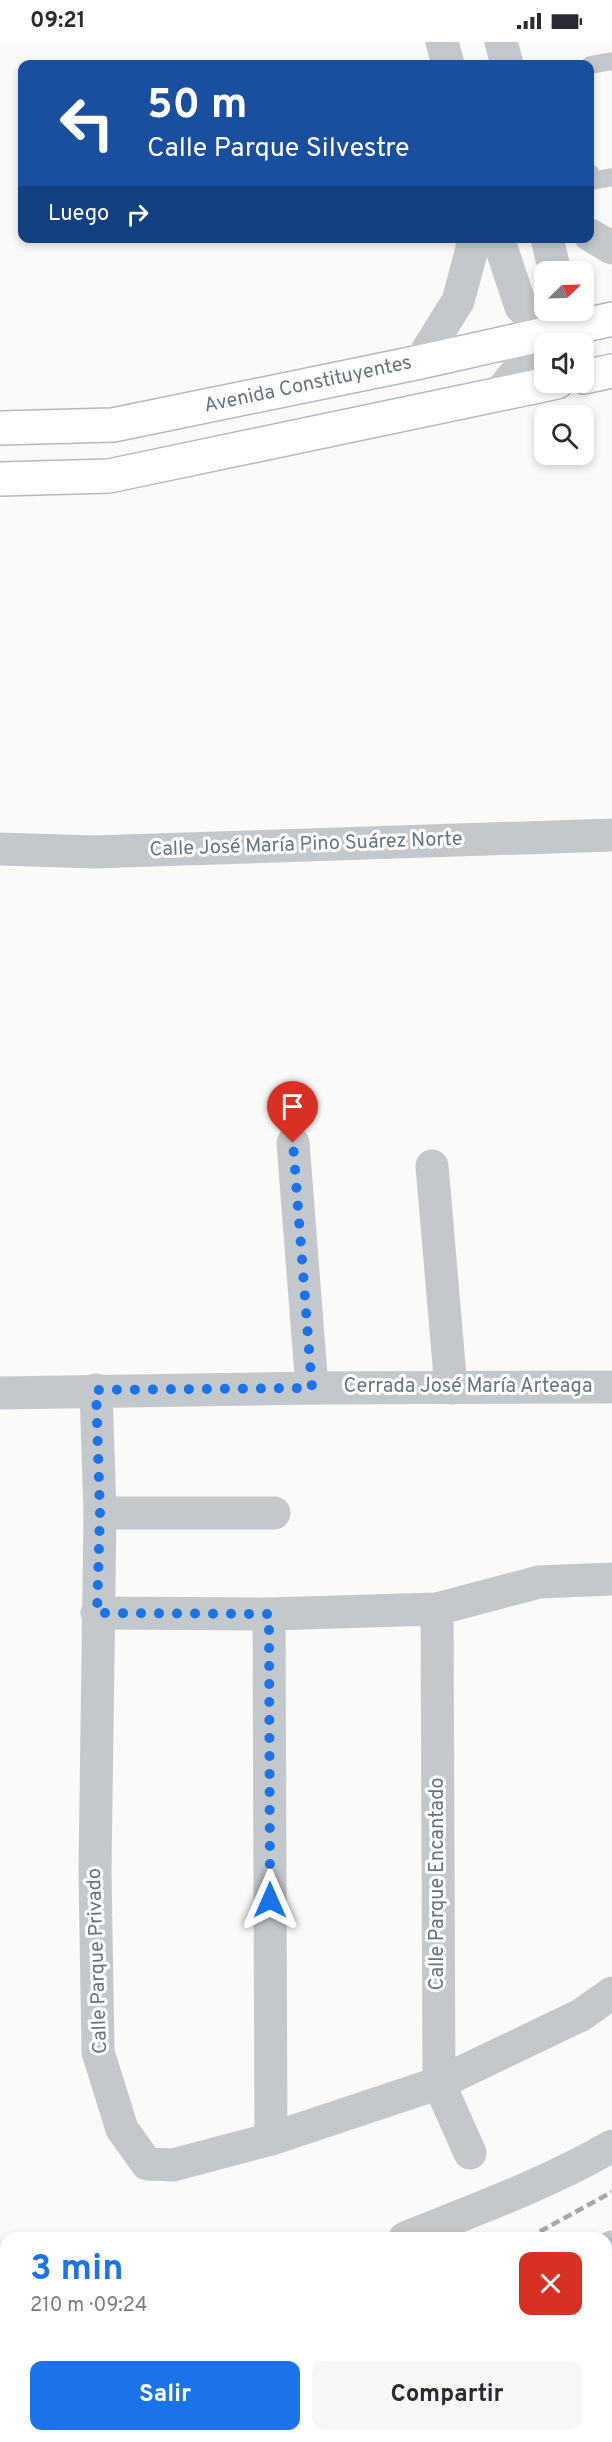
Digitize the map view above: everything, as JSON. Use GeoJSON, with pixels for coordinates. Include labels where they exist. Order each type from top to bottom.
{"type":"FeatureCollection","features":[{"type":"Feature","properties":{"kind":"main road","name":"Avenida Constituyentes"},"geometry":{"type":"LineString","coordinates":[[0,428],[113,425],[420,363],[555,329],[612,319]]}},
{"type":"Feature","properties":{"kind":"main road"},"geometry":{"type":"LineString","coordinates":[[0,479],[110,476],[534,387]]}},
{"type":"Feature","properties":{"kind":"street"},"geometry":{"type":"LineString","coordinates":[[442,42],[447,60]]}},
{"type":"Feature","properties":{"kind":"street"},"geometry":{"type":"LineString","coordinates":[[501,42],[506,60]]}},
{"type":"Feature","properties":{"kind":"street"},"geometry":{"type":"LineString","coordinates":[[594,237],[612,248]]}},
{"type":"Feature","properties":{"kind":"street"},"geometry":{"type":"LineString","coordinates":[[420,363],[458,301],[472,243]]}},
{"type":"Feature","properties":{"kind":"street"},"geometry":{"type":"LineString","coordinates":[[498,395],[555,329],[521,307],[500,243]]}},
{"type":"Feature","properties":{"kind":"street"},"geometry":{"type":"LineString","coordinates":[[548,243],[552,261]]}},
{"type":"Feature","properties":{"kind":"street","name":"Calle José María Pino Suárez Norte"},"geometry":{"type":"LineString","coordinates":[[0,849],[93,852],[612,835]]}},
{"type":"Feature","properties":{"kind":"street"},"geometry":{"type":"LineString","coordinates":[[293,1143],[312,1388]]}},
{"type":"Feature","properties":{"kind":"street"},"geometry":{"type":"LineString","coordinates":[[432,1166],[451,1388]]}},
{"type":"Feature","properties":{"kind":"street","name":"Cerrada José María Arteaga"},"geometry":{"type":"LineString","coordinates":[[0,1393],[96,1390],[612,1387]]}},
{"type":"Feature","properties":{"kind":"street","name":"Calle Parque Privado"},"geometry":{"type":"LineString","coordinates":[[96,1390],[100,1513],[95,1871],[98,2052],[122,2128],[147,2164],[173,2164],[271,2139],[439,2083],[580,2015],[612,1993]]}},
{"type":"Feature","properties":{"kind":"street"},"geometry":{"type":"LineString","coordinates":[[100,1513],[274,1513]]}},
{"type":"Feature","properties":{"kind":"street"},"geometry":{"type":"LineString","coordinates":[[97,1613],[269,1614],[437,1610],[539,1582],[612,1579]]}},
{"type":"Feature","properties":{"kind":"street","name":"Calle Parque Encantado"},"geometry":{"type":"LineString","coordinates":[[437,1610],[439,2083],[470,2153]]}},
{"type":"Feature","properties":{"kind":"street"},"geometry":{"type":"LineString","coordinates":[[269,1614],[271,2139]]}},
{"type":"Feature","properties":{"kind":"street"},"geometry":{"type":"LineString","coordinates":[[420,2232],[500,2200],[612,2146]]}},
{"type":"Feature","properties":{"kind":"lane"},"geometry":{"type":"LineString","coordinates":[[594,64],[612,61]]}},
{"type":"Feature","properties":{"kind":"lane"},"geometry":{"type":"LineString","coordinates":[[594,181],[612,177]]}},
{"type":"Feature","properties":{"kind":"railway"},"geometry":{"type":"LineString","coordinates":[[539,2232],[612,2192]]}},
{"type":"Feature","properties":{"kind":"route"},"geometry":{"type":"LineString","coordinates":[[270,1900],[269,1614],[97,1613],[100,1513],[96,1390],[312,1388],[293,1143]]}}]}
